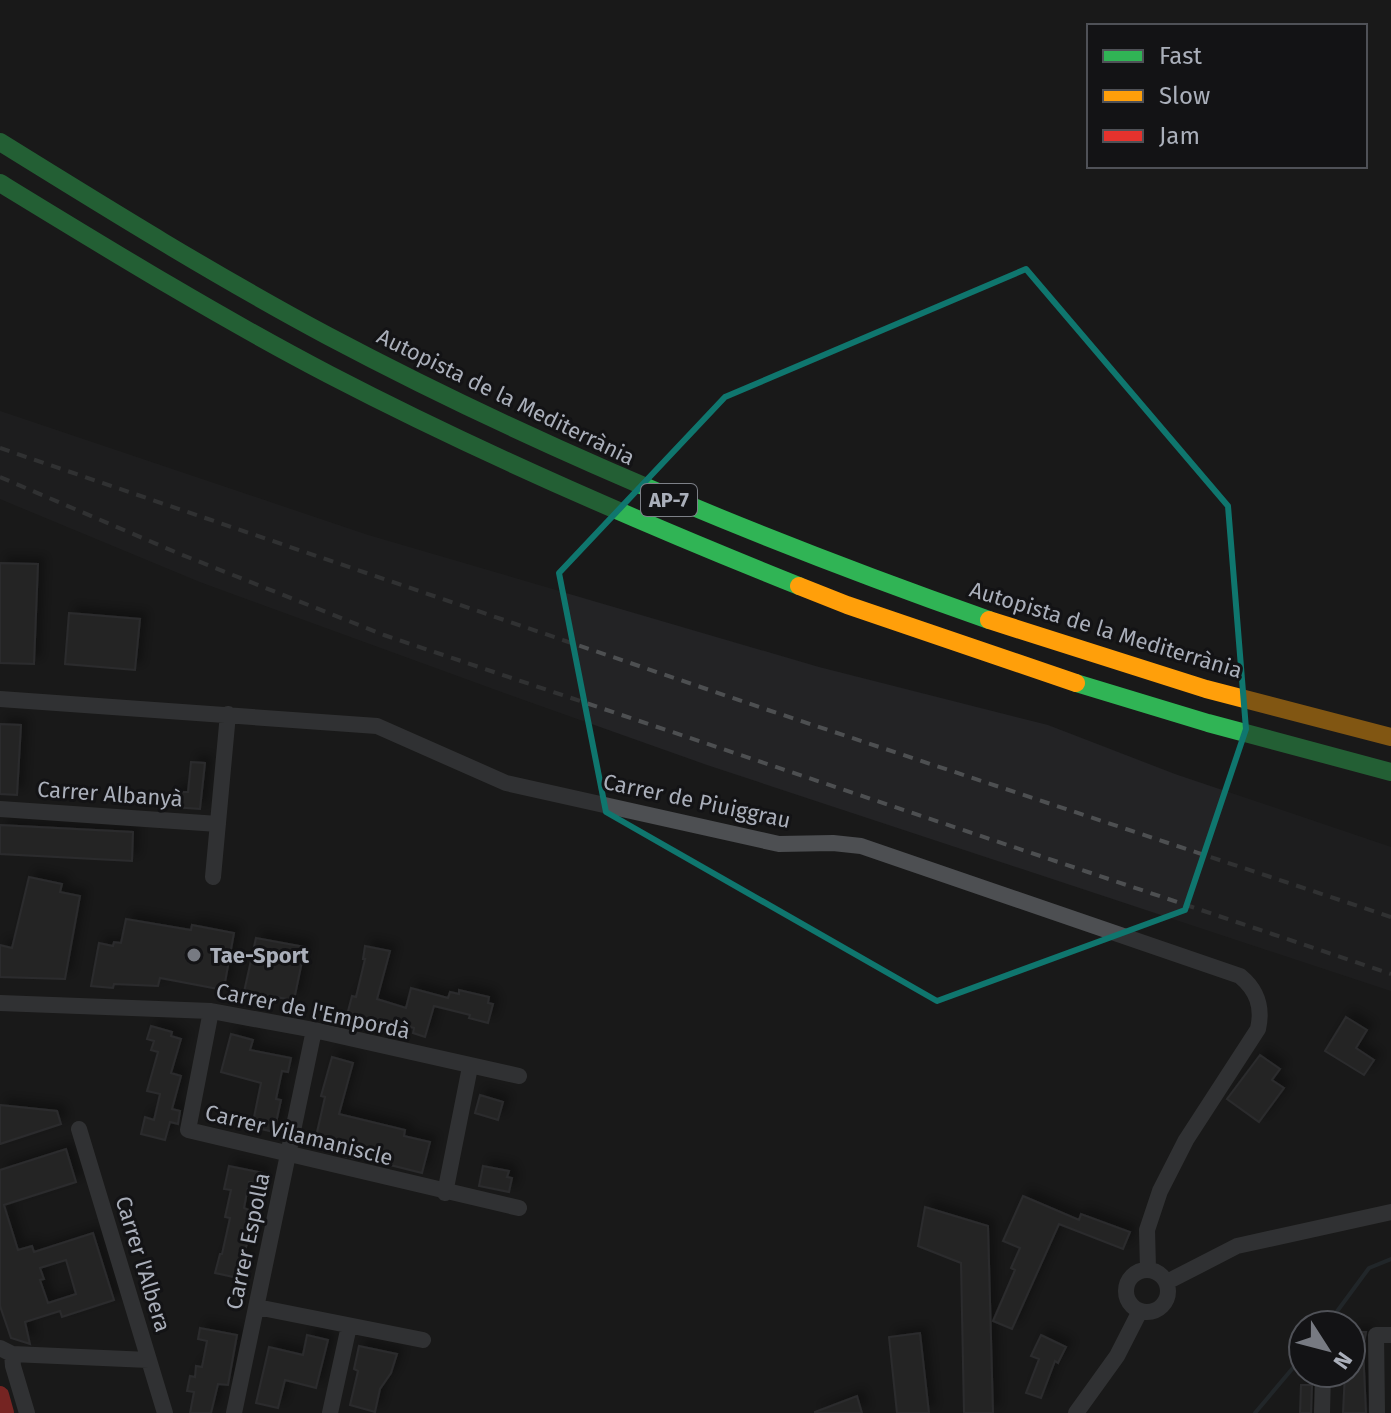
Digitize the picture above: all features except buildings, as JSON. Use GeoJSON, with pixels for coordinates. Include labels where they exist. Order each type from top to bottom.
{"type":"FeatureCollection","features":[{"type":"Feature","properties":{"kind":"main road","name":"Autopista de la Mediterrània"},"geometry":{"type":"LineString","coordinates":[[0,142],[241,290],[442,396],[675,502],[905,592],[1047,640],[1213,690],[1391,737]]}},
{"type":"Feature","properties":{"kind":"main road","name":"AP-7"},"geometry":{"type":"LineString","coordinates":[[0,183],[226,318],[427,425],[549,483],[766,575],[1034,671],[1188,719],[1391,772]]}},
{"type":"Feature","properties":{"kind":"main road"},"geometry":{"type":"LineString","coordinates":[[0,1395],[5,1413]]}},
{"type":"Feature","properties":{"kind":"street","name":"Carrer de Piuiggrau"},"geometry":{"type":"LineString","coordinates":[[0,699],[377,726],[506,783],[779,844],[861,846],[1240,976],[1258,999],[1258,1029],[1186,1140],[1160,1191],[1147,1230],[1148,1269]]}},
{"type":"Feature","properties":{"kind":"street"},"geometry":{"type":"LineString","coordinates":[[213,877],[228,714]]}},
{"type":"Feature","properties":{"kind":"street","name":"Carrer Albanyà"},"geometry":{"type":"LineString","coordinates":[[0,809],[218,824]]}},
{"type":"Feature","properties":{"kind":"street","name":"Carrer de l'Empordà"},"geometry":{"type":"LineString","coordinates":[[0,1003],[211,1011],[314,1030],[519,1076]]}},
{"type":"Feature","properties":{"kind":"street","name":"Carrer Vilamaniscle"},"geometry":{"type":"LineString","coordinates":[[211,1011],[188,1130],[519,1208]]}},
{"type":"Feature","properties":{"kind":"street","name":"Carrer Espolla"},"geometry":{"type":"LineString","coordinates":[[234,1413],[314,1030]]}},
{"type":"Feature","properties":{"kind":"street"},"geometry":{"type":"LineString","coordinates":[[445,1193],[470,1067]]}},
{"type":"Feature","properties":{"kind":"street","name":"Carrer l'Albera"},"geometry":{"type":"LineString","coordinates":[[79,1129],[165,1413]]}},
{"type":"Feature","properties":{"kind":"street"},"geometry":{"type":"LineString","coordinates":[[1167,1282],[1237,1246],[1391,1212]]}},
{"type":"Feature","properties":{"kind":"street"},"geometry":{"type":"LineString","coordinates":[[1148,1269],[1159,1273],[1167,1282],[1169,1294],[1163,1305],[1152,1312],[1140,1311],[1129,1303],[1126,1290],[1135,1273],[1148,1269]]}},
{"type":"Feature","properties":{"kind":"street"},"geometry":{"type":"LineString","coordinates":[[257,1307],[423,1340]]}},
{"type":"Feature","properties":{"kind":"street"},"geometry":{"type":"LineString","coordinates":[[1076,1413],[1117,1356],[1140,1311]]}},
{"type":"Feature","properties":{"kind":"street"},"geometry":{"type":"LineString","coordinates":[[330,1413],[349,1326]]}},
{"type":"Feature","properties":{"kind":"street"},"geometry":{"type":"LineString","coordinates":[[1377,1413],[1383,1335]]}},
{"type":"Feature","properties":{"kind":"street"},"geometry":{"type":"LineString","coordinates":[[6,1351],[149,1360]]}},
{"type":"Feature","properties":{"kind":"street"},"geometry":{"type":"LineString","coordinates":[[0,1367],[6,1351]]}},
{"type":"Feature","properties":{"kind":"street"},"geometry":{"type":"LineString","coordinates":[[6,1351],[27,1413]]}},
{"type":"Feature","properties":{"kind":"street"},"geometry":{"type":"LineString","coordinates":[[1322,1413],[1323,1389]]}},
{"type":"Feature","properties":{"kind":"highlighted area"},"geometry":{"type":"Polygon","coordinates":[[[1026,269],[1228,506],[1246,729],[1185,910],[937,1001],[606,812],[559,573],[725,397],[1026,269]]]}},
{"type":"Feature","properties":{"kind":"shaded area"},"geometry":{"type":"Polygon","coordinates":[[[0,411],[368,535],[819,667],[1048,725],[1175,774],[1391,847],[1391,991],[707,765],[200,582],[0,499],[0,411]]]}},
{"type":"Feature","properties":{"kind":"waterway"},"geometry":{"type":"LineString","coordinates":[[1339,1309],[1369,1268],[1391,1259]]}},
{"type":"Feature","properties":{"kind":"waterway"},"geometry":{"type":"LineString","coordinates":[[1255,1413],[1287,1375]]}},
{"type":"Feature","properties":{"kind":"railway"},"geometry":{"type":"LineString","coordinates":[[0,448],[771,711],[1391,917]]}},
{"type":"Feature","properties":{"kind":"railway"},"geometry":{"type":"LineString","coordinates":[[0,477],[180,554],[384,635],[1391,974]]}},
{"type":"Feature","properties":{"kind":"traffic: fast"},"geometry":{"type":"LineString","coordinates":[[0,142],[162,242],[286,313],[489,417],[736,525],[989,620]]}},
{"type":"Feature","properties":{"kind":"traffic: fast"},"geometry":{"type":"LineString","coordinates":[[0,183],[204,306],[387,404],[562,486],[799,586]]}},
{"type":"Feature","properties":{"kind":"traffic: fast"},"geometry":{"type":"LineString","coordinates":[[1076,683],[1208,723],[1391,772]]}},
{"type":"Feature","properties":{"kind":"traffic: slow"},"geometry":{"type":"LineString","coordinates":[[799,586],[1076,683]]}},
{"type":"Feature","properties":{"kind":"traffic: slow"},"geometry":{"type":"LineString","coordinates":[[989,620],[1206,689],[1391,737]]}},
{"type":"Feature","properties":{"kind":"traffic: jam"},"geometry":{"type":"LineString","coordinates":[[0,1395],[5,1413]]}},
{"type":"Feature","properties":{"kind":"place","name":"Tae-Sport"},"geometry":{"type":"Point","coordinates":[194,955]}}]}
